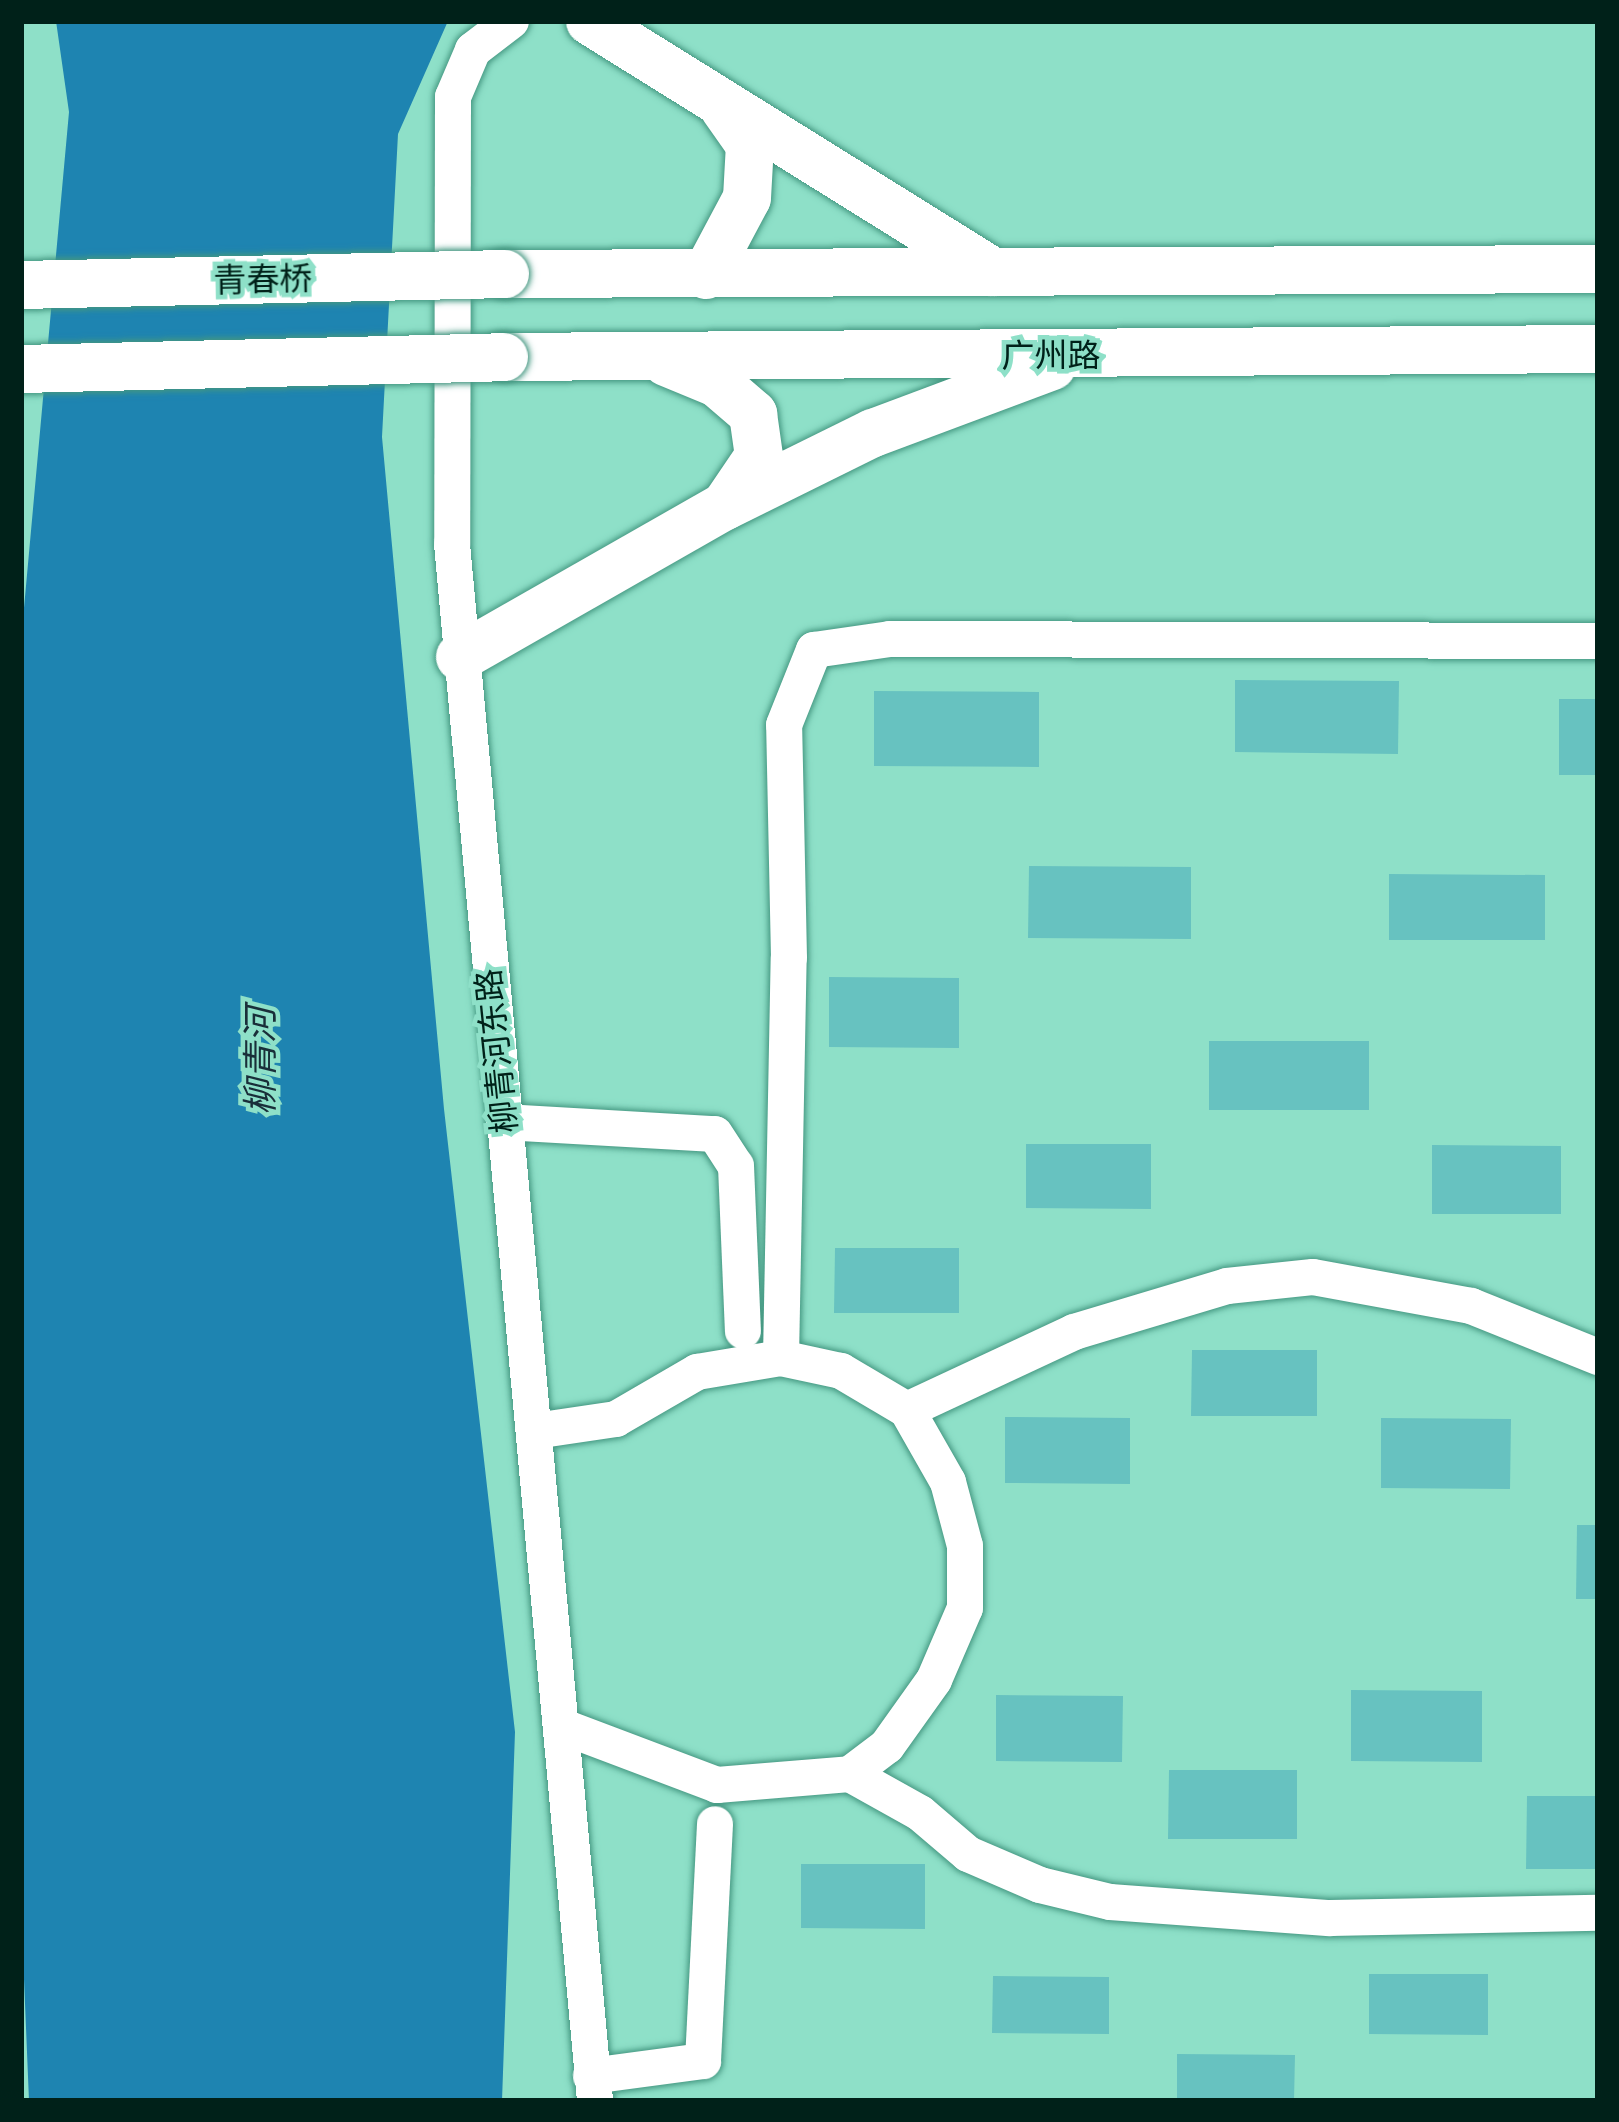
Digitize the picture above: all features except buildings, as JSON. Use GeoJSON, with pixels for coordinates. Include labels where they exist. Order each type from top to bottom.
{"type":"FeatureCollection","features":[{"type":"Feature","properties":{"kind":"main road"},"geometry":{"type":"LineString","coordinates":[[590,21],[998,275]]}},
{"type":"Feature","properties":{"kind":"main road"},"geometry":{"type":"LineString","coordinates":[[724,108],[750,145],[747,197],[706,275],[1598,269]]}},
{"type":"Feature","properties":{"kind":"main road","name":"青春桥"},"geometry":{"type":"LineString","coordinates":[[21,285],[505,274],[706,275]]}},
{"type":"Feature","properties":{"kind":"main road","name":"广州路"},"geometry":{"type":"LineString","coordinates":[[21,369],[504,357],[1598,349]]}},
{"type":"Feature","properties":{"kind":"main road"},"geometry":{"type":"LineString","coordinates":[[460,657],[725,506],[873,434],[1080,356]]}},
{"type":"Feature","properties":{"kind":"main road"},"geometry":{"type":"LineString","coordinates":[[655,357],[717,383],[753,414],[759,456],[725,506]]}},
{"type":"Feature","properties":{"kind":"street","name":"柳青河东路"},"geometry":{"type":"LineString","coordinates":[[511,21],[473,50],[452,97],[452,544],[593,2088]]}},
{"type":"Feature","properties":{"kind":"street"},"geometry":{"type":"LineString","coordinates":[[781,1358],[789,958],[784,725],[814,650],[890,639],[1598,641]]}},
{"type":"Feature","properties":{"kind":"street"},"geometry":{"type":"LineString","coordinates":[[504,1122],[715,1134],[736,1166],[743,1331]]}},
{"type":"Feature","properties":{"kind":"street"},"geometry":{"type":"LineString","coordinates":[[907,1410],[1074,1332],[1227,1286],[1313,1277],[1471,1306],[1598,1357]]}},
{"type":"Feature","properties":{"kind":"street"},"geometry":{"type":"LineString","coordinates":[[535,1431],[616,1419],[698,1372],[781,1358],[841,1371],[907,1410],[948,1482],[964,1546],[964,1608],[934,1680],[886,1746],[850,1774],[717,1785],[561,1726]]}},
{"type":"Feature","properties":{"kind":"street"},"geometry":{"type":"LineString","coordinates":[[850,1774],[920,1813],[968,1854],[1040,1885],[1110,1902],[1330,1918],[1598,1913]]}},
{"type":"Feature","properties":{"kind":"street"},"geometry":{"type":"LineString","coordinates":[[593,2088],[703,2061],[715,1824]]}},
{"type":"Feature","properties":{"kind":"water","name":"柳青河"},"geometry":{"type":"Polygon","coordinates":[[[56,21],[448,21],[398,134],[382,437],[444,1109],[515,1732],[502,2101],[29,2101],[21,1906],[21,641],[69,112],[56,21]]]}}]}
